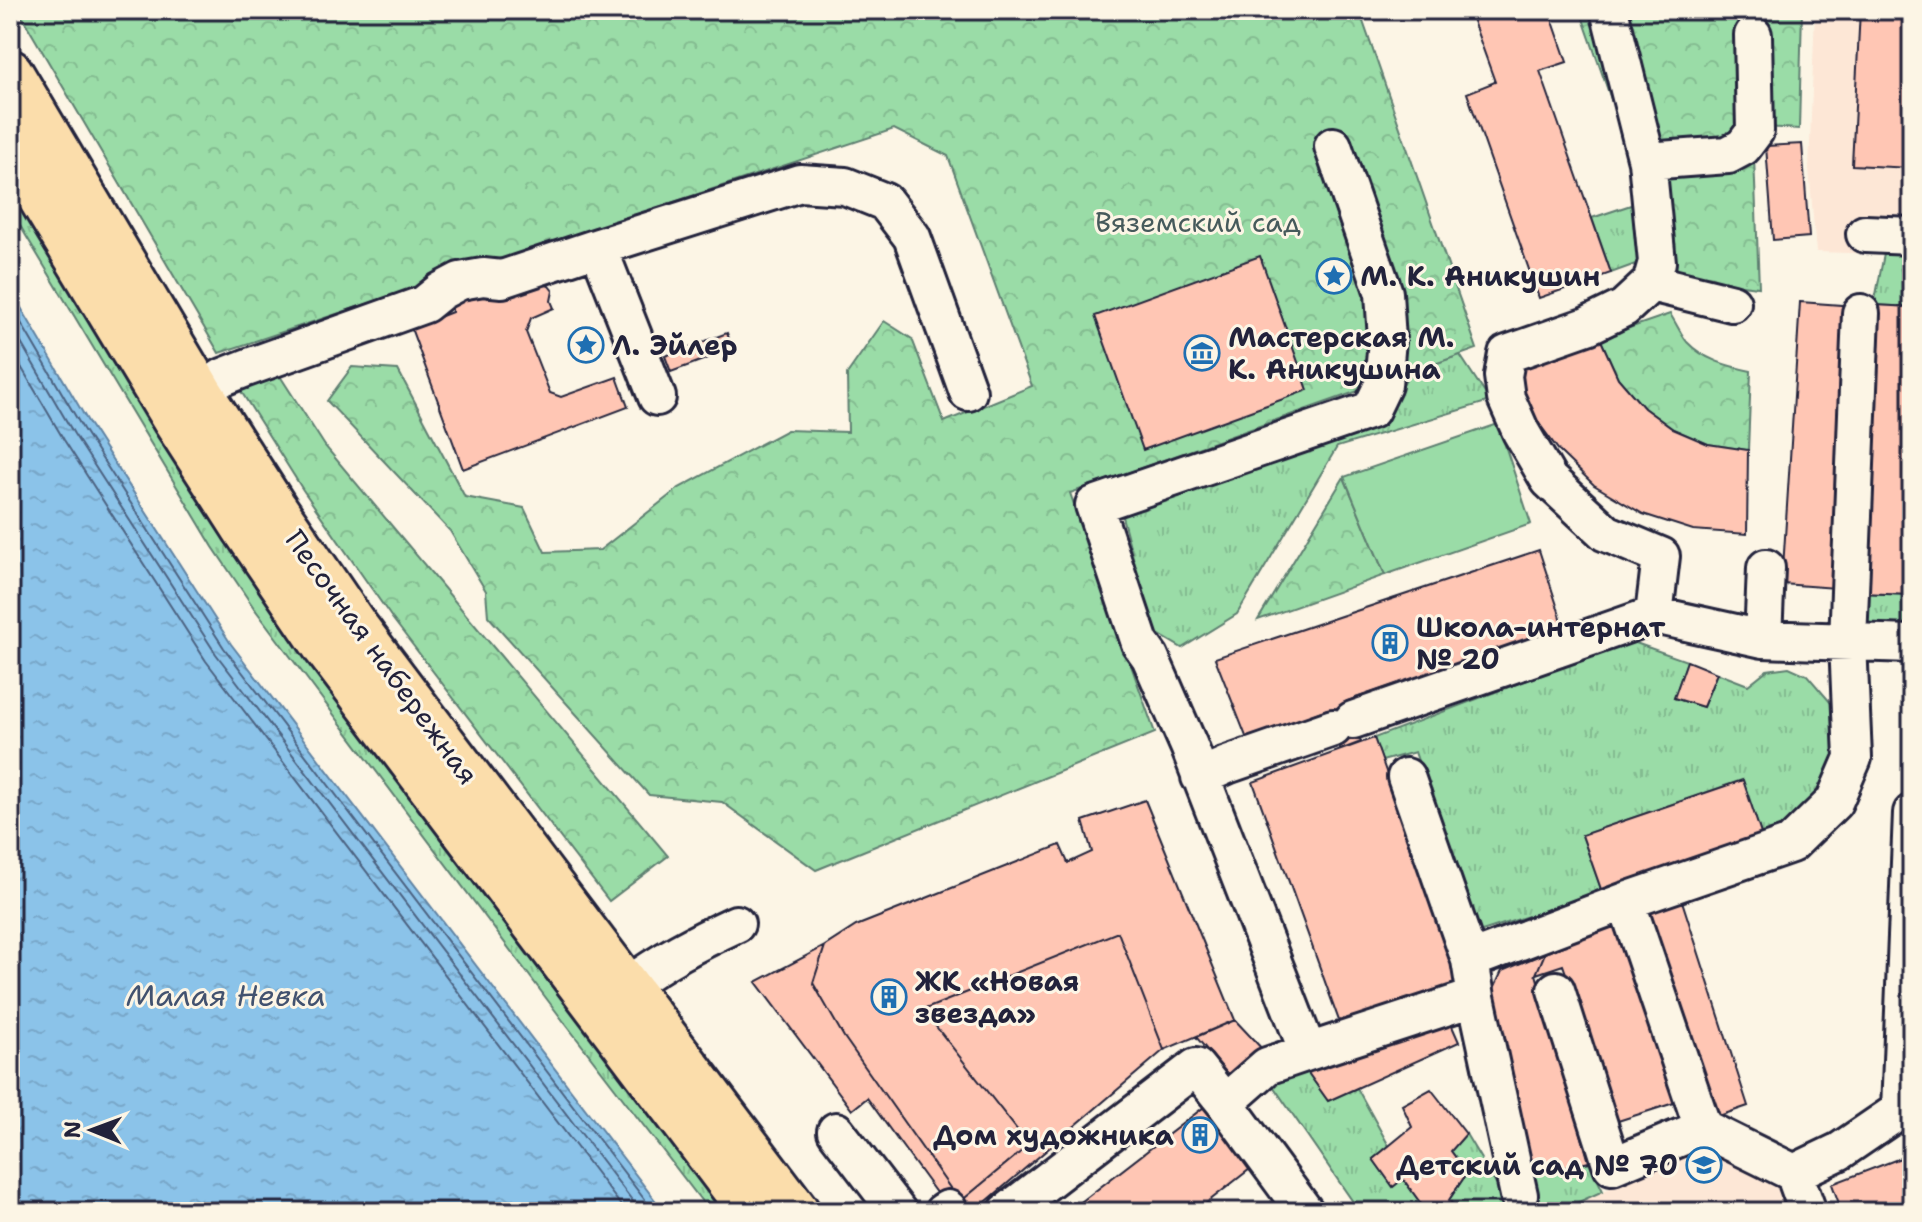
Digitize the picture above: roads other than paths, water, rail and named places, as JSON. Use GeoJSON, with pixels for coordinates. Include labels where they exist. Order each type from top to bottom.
{"type":"FeatureCollection","features":[{"type":"Feature","properties":{"kind":"main road","name":"Песочная набережная"},"geometry":{"type":"LineString","coordinates":[[10,72],[200,392],[354,625],[797,1212]]}},
{"type":"Feature","properties":{"kind":"main road","name":"Песочная набережная"},"geometry":{"type":"LineString","coordinates":[[10,147],[175,420],[326,648],[752,1212]]}},
{"type":"Feature","properties":{"kind":"lane"},"geometry":{"type":"LineString","coordinates":[[1609,10],[1647,161],[1657,262],[1651,283],[1624,308],[1587,326],[1507,354],[1503,376],[1506,398],[1521,432],[1549,480],[1606,533],[1661,556],[1654,615]]}},
{"type":"Feature","properties":{"kind":"lane"},"geometry":{"type":"LineString","coordinates":[[1647,161],[1728,155],[1743,147],[1755,131],[1753,35]]}},
{"type":"Feature","properties":{"kind":"lane"},"geometry":{"type":"LineString","coordinates":[[1308,1052],[1189,746],[1150,657],[1140,643],[1094,505],[1371,410],[1383,385],[1387,340],[1384,293],[1333,146]]}},
{"type":"Feature","properties":{"kind":"lane"},"geometry":{"type":"LineString","coordinates":[[200,392],[223,377],[246,368],[425,304],[460,281],[483,277],[502,279],[800,183],[845,186],[885,202],[912,237],[968,392]]}},
{"type":"Feature","properties":{"kind":"lane"},"geometry":{"type":"LineString","coordinates":[[1865,234],[1912,236]]}},
{"type":"Feature","properties":{"kind":"lane"},"geometry":{"type":"LineString","coordinates":[[598,247],[657,397]]}},
{"type":"Feature","properties":{"kind":"lane"},"geometry":{"type":"LineString","coordinates":[[1651,283],[1732,303]]}},
{"type":"Feature","properties":{"kind":"lane"},"geometry":{"type":"LineString","coordinates":[[1470,960],[1626,901],[1791,844],[1834,802],[1853,758],[1848,642],[1861,313]]}},
{"type":"Feature","properties":{"kind":"lane"},"geometry":{"type":"LineString","coordinates":[[1763,639],[1766,568]]}},
{"type":"Feature","properties":{"kind":"lane"},"geometry":{"type":"LineString","coordinates":[[1200,777],[1654,615],[1763,639],[1912,644]]}},
{"type":"Feature","properties":{"kind":"lane"},"geometry":{"type":"LineString","coordinates":[[1406,777],[1470,960],[1519,1195]]}},
{"type":"Feature","properties":{"kind":"lane"},"geometry":{"type":"LineString","coordinates":[[1794,1173],[1840,1151],[1906,1110],[1912,813]]}},
{"type":"Feature","properties":{"kind":"lane"},"geometry":{"type":"LineString","coordinates":[[1626,901],[1703,1128],[1794,1173],[1808,1212]]}},
{"type":"Feature","properties":{"kind":"lane"},"geometry":{"type":"LineString","coordinates":[[626,987],[676,953],[736,924]]}},
{"type":"Feature","properties":{"kind":"lane"},"geometry":{"type":"LineString","coordinates":[[1556,990],[1612,1166],[1703,1128]]}},
{"type":"Feature","properties":{"kind":"lane"},"geometry":{"type":"LineString","coordinates":[[1225,1103],[1267,1066],[1476,997]]}},
{"type":"Feature","properties":{"kind":"lane"},"geometry":{"type":"LineString","coordinates":[[1007,1212],[1196,1067],[1305,1212]]}},
{"type":"Feature","properties":{"kind":"lane"},"geometry":{"type":"LineString","coordinates":[[836,1131],[898,1212]]}},
{"type":"Feature","properties":{"kind":"water","name":"Малая Невка"},"geometry":{"type":"Polygon","coordinates":[[[10,289],[90,425],[231,644],[664,1212],[10,1212],[10,289]]]}},
{"type":"Feature","properties":{"kind":"place","name":"М. К. Аникушин"},"geometry":{"type":"Point","coordinates":[1334,276]}},
{"type":"Feature","properties":{"kind":"place","name":"Л. Эйлер"},"geometry":{"type":"Point","coordinates":[586,345]}},
{"type":"Feature","properties":{"kind":"place","name":"Мастерская М. К. Аникушина"},"geometry":{"type":"Point","coordinates":[1202,353]}},
{"type":"Feature","properties":{"kind":"place","name":"Школа-интернат № 20"},"geometry":{"type":"Point","coordinates":[1390,643]}},
{"type":"Feature","properties":{"kind":"place","name":"ЖК «Новая звезда»"},"geometry":{"type":"Point","coordinates":[889,997]}},
{"type":"Feature","properties":{"kind":"place","name":"Дом художника"},"geometry":{"type":"Point","coordinates":[1200,1135]}},
{"type":"Feature","properties":{"kind":"place","name":"Детский сад № 70"},"geometry":{"type":"Point","coordinates":[1704,1165]}},
{"type":"Feature","properties":{"kind":"park label","name":"Вяземский сад"},"geometry":{"type":"Point","coordinates":[1198,222]}}]}
